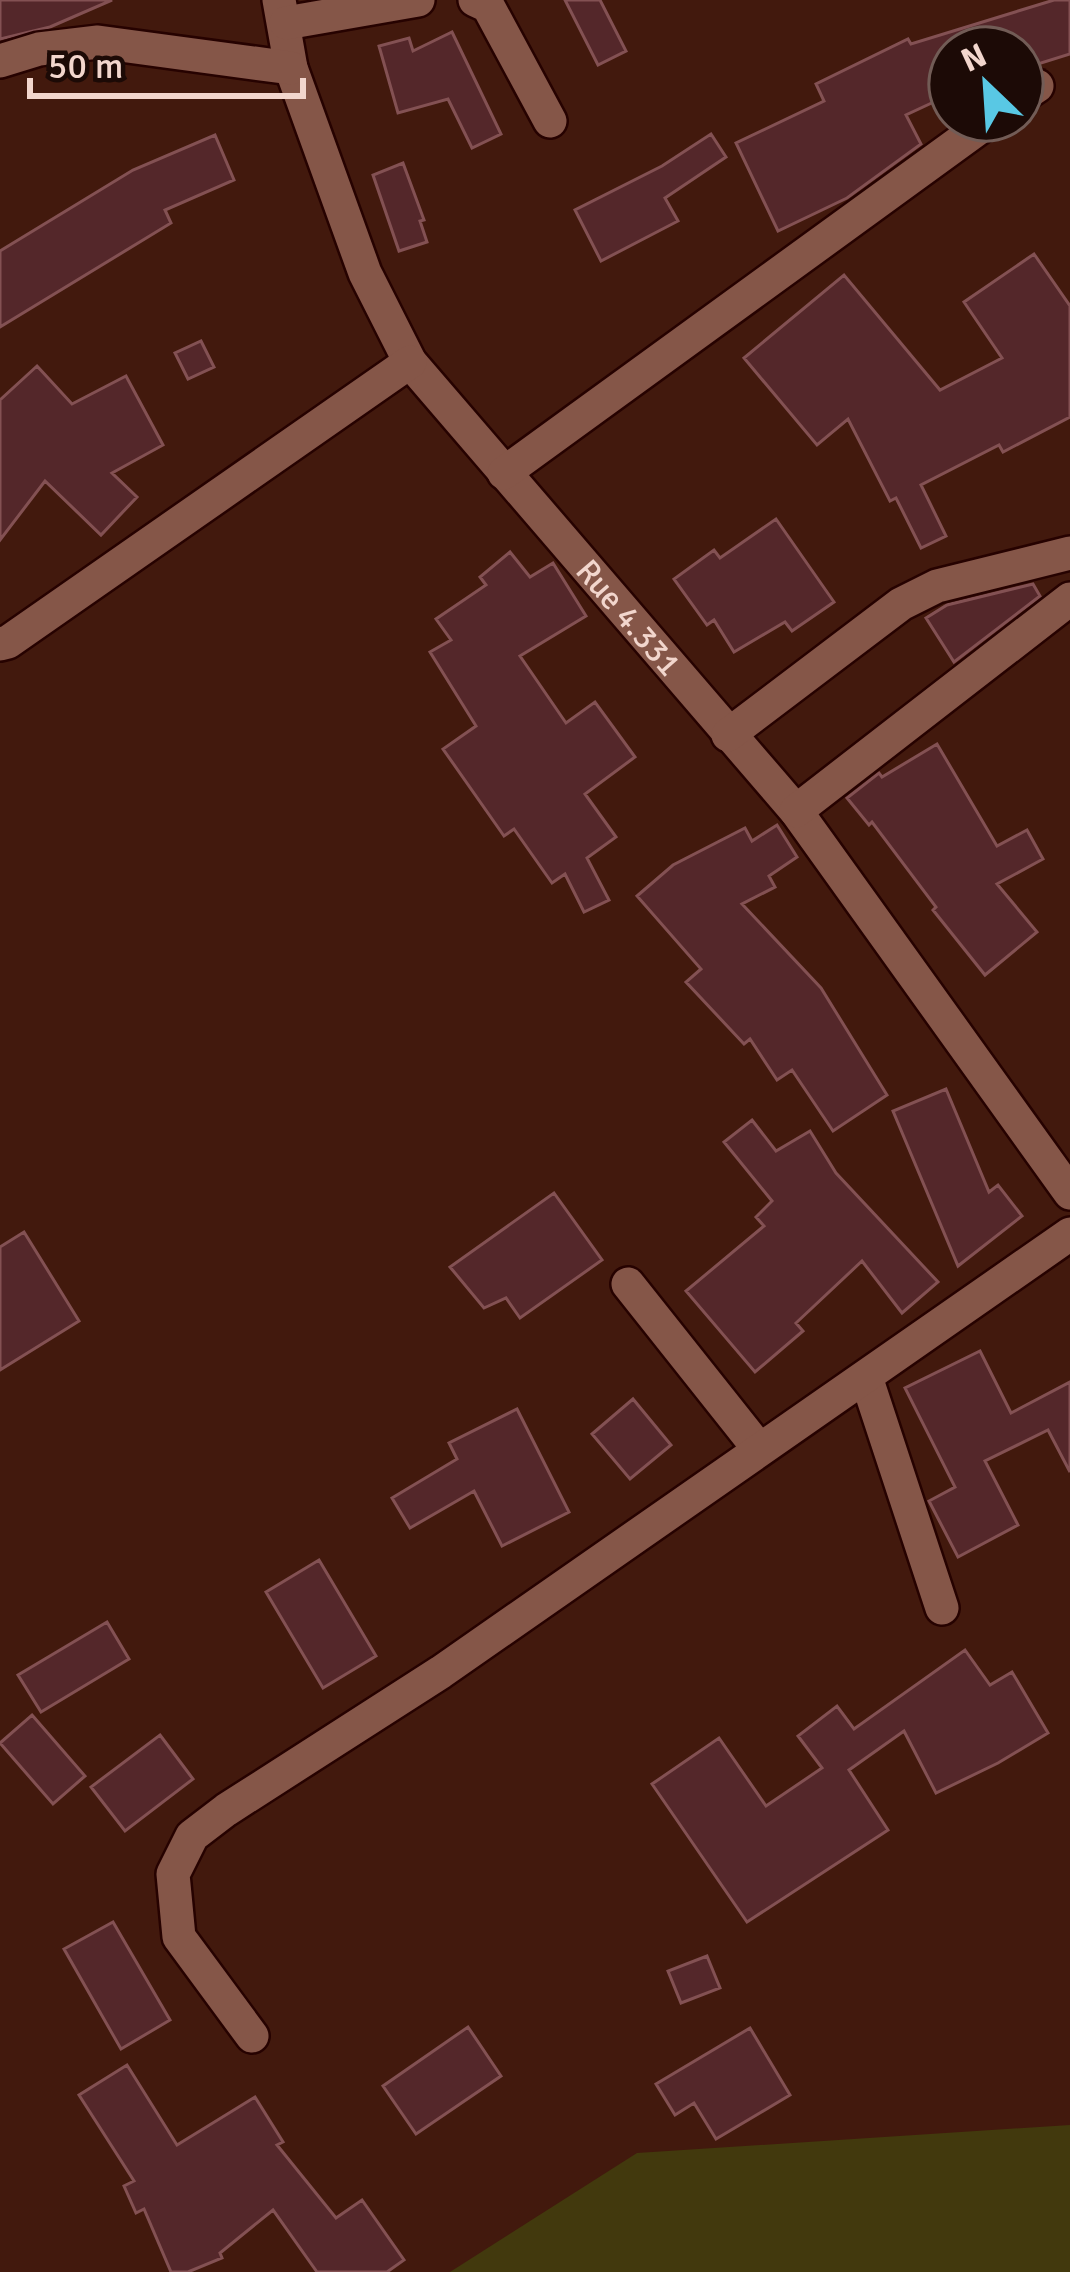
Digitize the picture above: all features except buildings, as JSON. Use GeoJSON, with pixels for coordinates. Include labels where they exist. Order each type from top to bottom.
{"type":"FeatureCollection","features":[{"type":"Feature","properties":{"kind":"street"},"geometry":{"type":"LineString","coordinates":[[282,11],[418,0]]}},
{"type":"Feature","properties":{"kind":"street"},"geometry":{"type":"LineString","coordinates":[[475,0],[488,7],[550,121]]}},
{"type":"Feature","properties":{"kind":"street","name":"Rue 4.331"},"geometry":{"type":"LineString","coordinates":[[282,11],[291,68],[365,273],[410,362],[796,811],[1070,1192]]}},
{"type":"Feature","properties":{"kind":"street"},"geometry":{"type":"LineString","coordinates":[[0,61],[39,49],[98,42],[291,68]]}},
{"type":"Feature","properties":{"kind":"street"},"geometry":{"type":"LineString","coordinates":[[504,473],[957,144]]}},
{"type":"Feature","properties":{"kind":"street"},"geometry":{"type":"LineString","coordinates":[[0,644],[410,362]]}},
{"type":"Feature","properties":{"kind":"street"},"geometry":{"type":"LineString","coordinates":[[728,735],[901,604],[937,586],[1070,554]]}},
{"type":"Feature","properties":{"kind":"street"},"geometry":{"type":"LineString","coordinates":[[796,811],[1070,599]]}},
{"type":"Feature","properties":{"kind":"street"},"geometry":{"type":"LineString","coordinates":[[252,2036],[179,1937],[173,1874],[192,1836],[441,1672],[1070,1234]]}},
{"type":"Feature","properties":{"kind":"street"},"geometry":{"type":"LineString","coordinates":[[628,1284],[759,1449]]}},
{"type":"Feature","properties":{"kind":"street"},"geometry":{"type":"LineString","coordinates":[[866,1377],[942,1608]]}},
{"type":"Feature","properties":{"kind":"shaded area"},"geometry":{"type":"Polygon","coordinates":[[[1070,2125],[1070,2272],[450,2272],[637,2153],[1070,2125]]]}}]}
